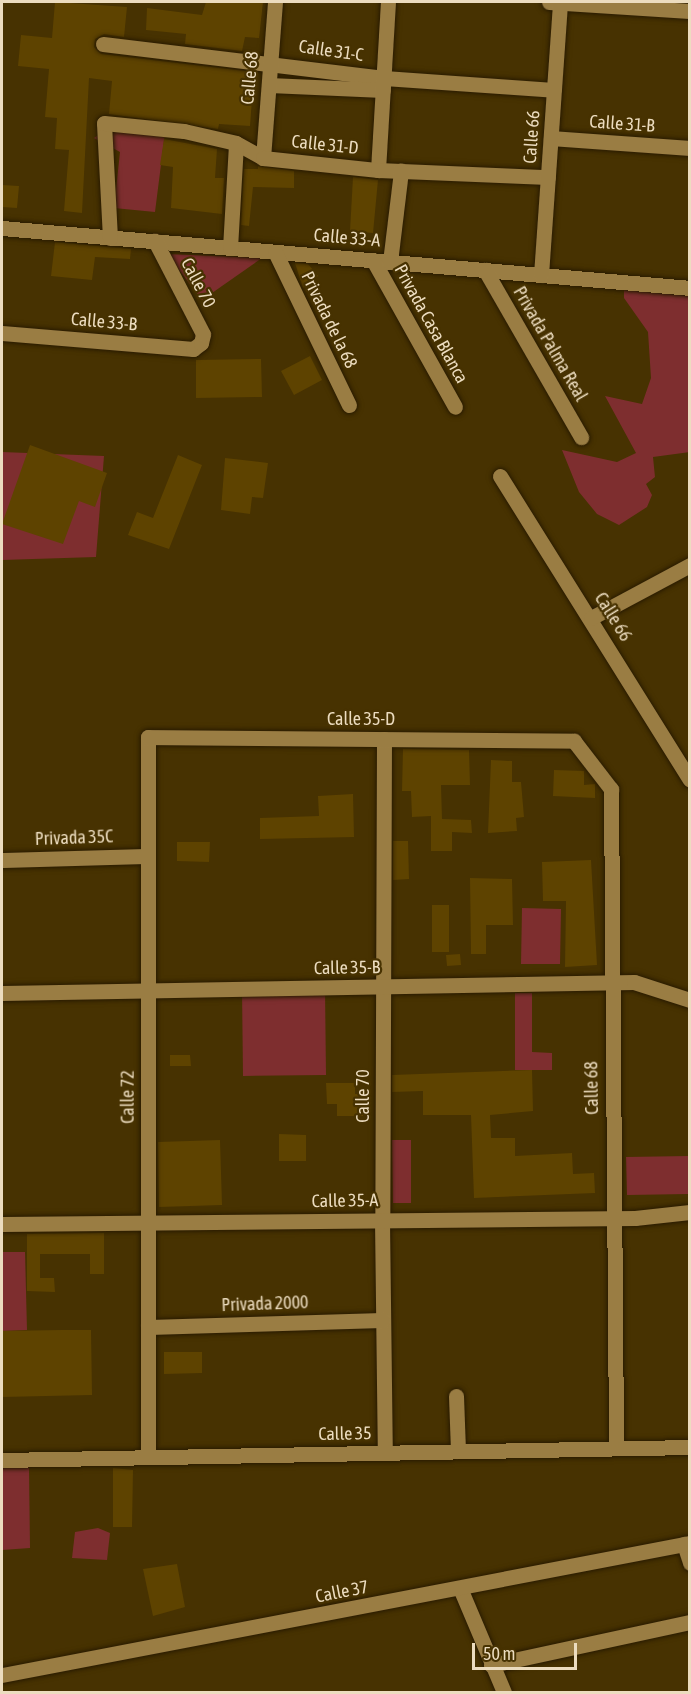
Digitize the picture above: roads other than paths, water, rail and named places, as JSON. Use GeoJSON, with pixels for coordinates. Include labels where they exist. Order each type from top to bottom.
{"type":"FeatureCollection","features":[{"type":"Feature","properties":{"kind":"street","name":"Calle 68"},"geometry":{"type":"LineString","coordinates":[[263,158],[275,2]]}},
{"type":"Feature","properties":{"kind":"street"},"geometry":{"type":"LineString","coordinates":[[378,170],[388,2]]}},
{"type":"Feature","properties":{"kind":"street"},"geometry":{"type":"LineString","coordinates":[[557,2],[690,11]]}},
{"type":"Feature","properties":{"kind":"street","name":"Calle 66"},"geometry":{"type":"LineString","coordinates":[[541,275],[554,90],[557,2]]}},
{"type":"Feature","properties":{"kind":"street","name":"Calle 31-C"},"geometry":{"type":"LineString","coordinates":[[103,44],[271,62],[383,84],[554,90]]}},
{"type":"Feature","properties":{"kind":"street"},"geometry":{"type":"LineString","coordinates":[[269,85],[383,84]]}},
{"type":"Feature","properties":{"kind":"street","name":"Calle 31-D"},"geometry":{"type":"LineString","coordinates":[[110,238],[104,123],[184,131],[236,144],[263,158],[378,170],[548,177]]}},
{"type":"Feature","properties":{"kind":"street","name":"Calle 31-B"},"geometry":{"type":"LineString","coordinates":[[551,138],[690,148]]}},
{"type":"Feature","properties":{"kind":"street"},"geometry":{"type":"LineString","coordinates":[[230,248],[236,144]]}},
{"type":"Feature","properties":{"kind":"street"},"geometry":{"type":"LineString","coordinates":[[390,262],[401,171]]}},
{"type":"Feature","properties":{"kind":"street","name":"Calle 33-A"},"geometry":{"type":"LineString","coordinates":[[2,228],[690,288]]}},
{"type":"Feature","properties":{"kind":"street","name":"Calle 70"},"geometry":{"type":"LineString","coordinates":[[155,242],[203,334],[201,344]]}},
{"type":"Feature","properties":{"kind":"street","name":"Privada de la 68"},"geometry":{"type":"LineString","coordinates":[[275,252],[349,405]]}},
{"type":"Feature","properties":{"kind":"street","name":"Privada Casa Blanca"},"geometry":{"type":"LineString","coordinates":[[373,260],[455,407]]}},
{"type":"Feature","properties":{"kind":"street","name":"Privada Palma Real"},"geometry":{"type":"LineString","coordinates":[[485,270],[581,437]]}},
{"type":"Feature","properties":{"kind":"street","name":"Calle 33-B"},"geometry":{"type":"LineString","coordinates":[[2,333],[193,349],[201,344]]}},
{"type":"Feature","properties":{"kind":"street","name":"Calle 66"},"geometry":{"type":"LineString","coordinates":[[500,476],[591,618],[690,780]]}},
{"type":"Feature","properties":{"kind":"street"},"geometry":{"type":"LineString","coordinates":[[591,618],[690,565]]}},
{"type":"Feature","properties":{"kind":"street","name":"Calle 35-D"},"geometry":{"type":"LineString","coordinates":[[148,737],[574,741]]}},
{"type":"Feature","properties":{"kind":"street","name":"Calle 72"},"geometry":{"type":"LineString","coordinates":[[148,737],[148,1457]]}},
{"type":"Feature","properties":{"kind":"street","name":"Calle 70"},"geometry":{"type":"LineString","coordinates":[[384,739],[385,987],[382,1220],[385,1453]]}},
{"type":"Feature","properties":{"kind":"street","name":"Calle 68"},"geometry":{"type":"LineString","coordinates":[[574,741],[611,789],[610,982],[616,1447]]}},
{"type":"Feature","properties":{"kind":"street","name":"Privada 35C"},"geometry":{"type":"LineString","coordinates":[[2,860],[147,856]]}},
{"type":"Feature","properties":{"kind":"street","name":"Calle 35-B"},"geometry":{"type":"LineString","coordinates":[[2,993],[634,982],[690,1000]]}},
{"type":"Feature","properties":{"kind":"street","name":"Calle 35-A"},"geometry":{"type":"LineString","coordinates":[[2,1224],[613,1218],[690,1212]]}},
{"type":"Feature","properties":{"kind":"street","name":"Privada 2000"},"geometry":{"type":"LineString","coordinates":[[148,1327],[383,1320]]}},
{"type":"Feature","properties":{"kind":"street"},"geometry":{"type":"LineString","coordinates":[[456,1396],[458,1451]]}},
{"type":"Feature","properties":{"kind":"street","name":"Calle 35"},"geometry":{"type":"LineString","coordinates":[[2,1460],[690,1447]]}},
{"type":"Feature","properties":{"kind":"street"},"geometry":{"type":"LineString","coordinates":[[687,1544],[690,1563]]}},
{"type":"Feature","properties":{"kind":"street","name":"Calle 37"},"geometry":{"type":"LineString","coordinates":[[2,1675],[687,1544]]}},
{"type":"Feature","properties":{"kind":"street"},"geometry":{"type":"LineString","coordinates":[[460,1588],[504,1692]]}},
{"type":"Feature","properties":{"kind":"street"},"geometry":{"type":"LineString","coordinates":[[491,1665],[690,1622]]}}]}
